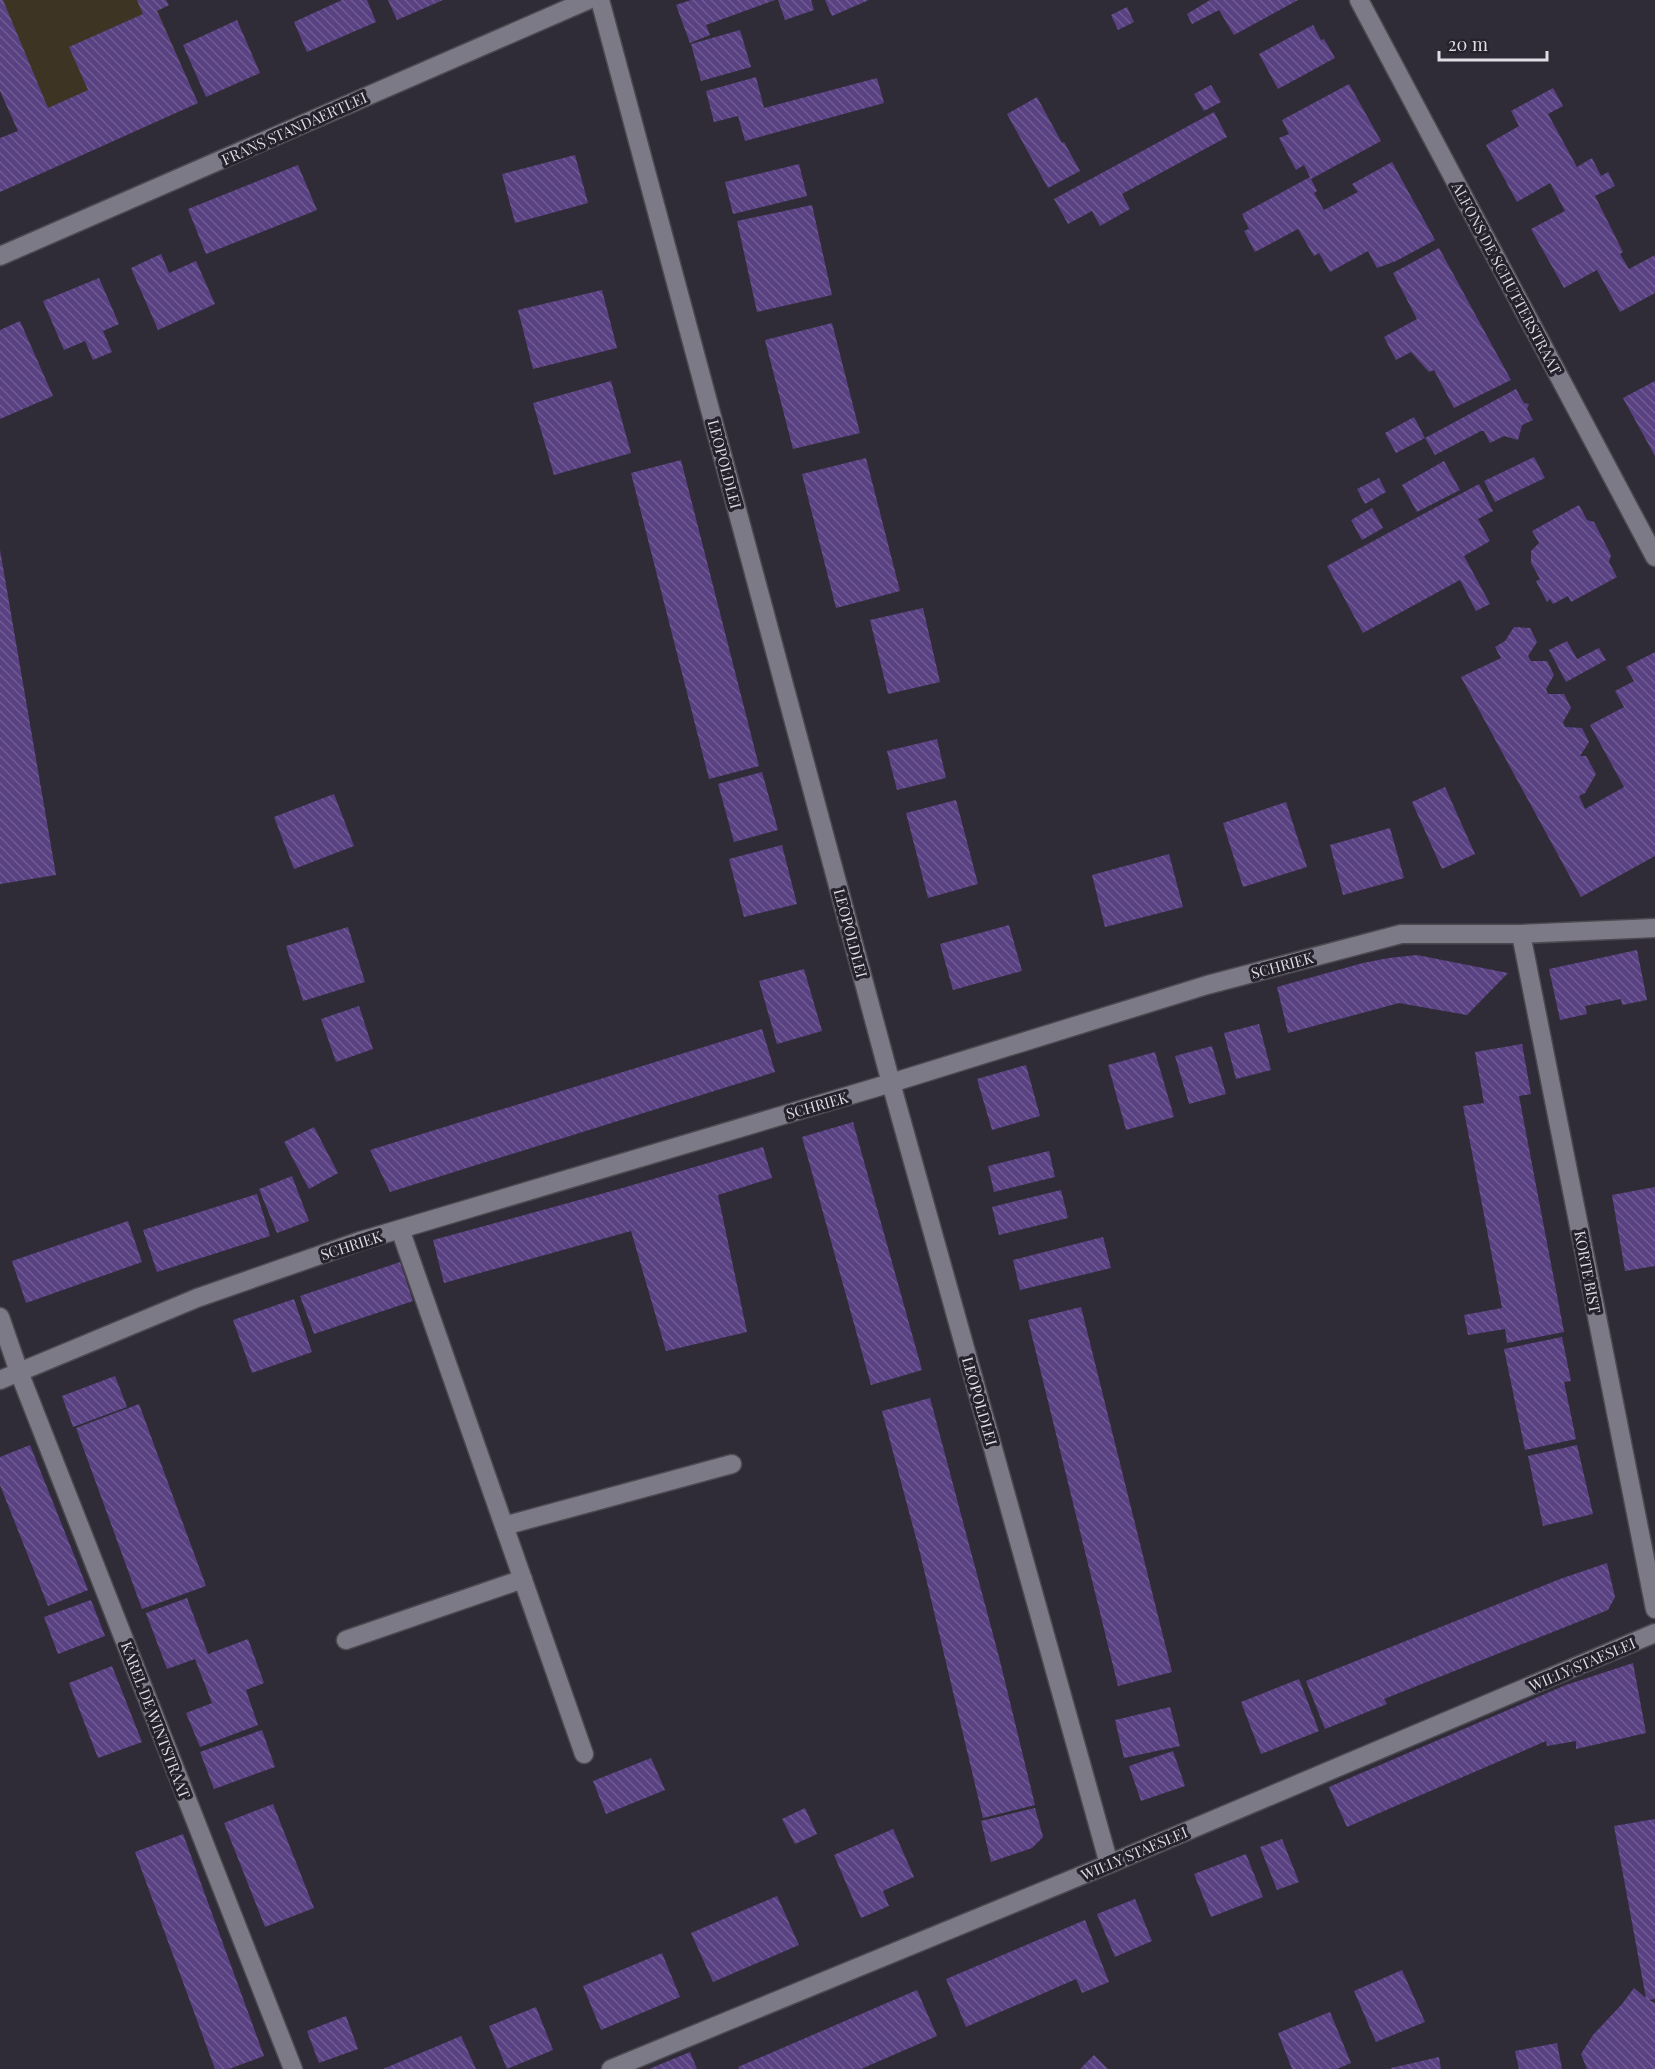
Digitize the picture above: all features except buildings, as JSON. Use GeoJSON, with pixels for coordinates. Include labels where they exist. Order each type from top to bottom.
{"type":"FeatureCollection","features":[{"type":"Feature","properties":{"kind":"street","name":"FRANS STANDAERTLEI"},"geometry":{"type":"LineString","coordinates":[[0,256],[588,0]]}},
{"type":"Feature","properties":{"kind":"street","name":"LEOPOLDLEI"},"geometry":{"type":"LineString","coordinates":[[600,0],[891,1083],[1109,1864]]}},
{"type":"Feature","properties":{"kind":"street","name":"ALFONS DE SCHUTTERSTRAAT"},"geometry":{"type":"LineString","coordinates":[[1359,0],[1655,557]]}},
{"type":"Feature","properties":{"kind":"street","name":"SCHRIEK"},"geometry":{"type":"LineString","coordinates":[[0,1380],[197,1298],[360,1241],[891,1083],[1207,985],[1401,934],[1521,934],[1655,928]]}},
{"type":"Feature","properties":{"kind":"street","name":"KORTE BIST"},"geometry":{"type":"LineString","coordinates":[[1521,934],[1655,1609]]}},
{"type":"Feature","properties":{"kind":"street"},"geometry":{"type":"LineString","coordinates":[[399,1229],[584,1754]]}},
{"type":"Feature","properties":{"kind":"street","name":"KAREL DE WINTSTRAAT"},"geometry":{"type":"LineString","coordinates":[[0,1317],[19,1372],[293,2069]]}},
{"type":"Feature","properties":{"kind":"street"},"geometry":{"type":"LineString","coordinates":[[504,1526],[732,1464]]}},
{"type":"Feature","properties":{"kind":"street"},"geometry":{"type":"LineString","coordinates":[[346,1640],[523,1579]]}},
{"type":"Feature","properties":{"kind":"street","name":"WILLY STAESLEI"},"geometry":{"type":"LineString","coordinates":[[611,2069],[1109,1864],[1655,1633]]}},
{"type":"Feature","properties":{"kind":"shaded area"},"geometry":{"type":"Polygon","coordinates":[[[0,0],[166,0],[169,5],[158,11],[198,103],[37,175],[0,91],[0,0]]]}}]}
